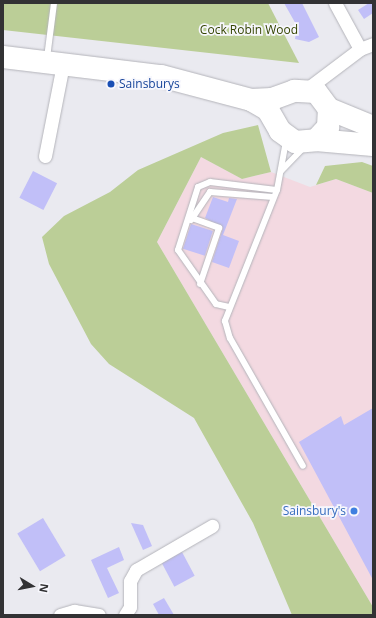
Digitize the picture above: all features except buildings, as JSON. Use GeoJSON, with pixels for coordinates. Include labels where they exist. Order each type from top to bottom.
{"type":"FeatureCollection","features":[{"type":"Feature","properties":{"kind":"highway"},"geometry":{"type":"LineString","coordinates":[[3,57],[161,76],[250,100],[286,96],[320,99],[373,127]]}},
{"type":"Feature","properties":{"kind":"highway"},"geometry":{"type":"LineString","coordinates":[[286,96],[277,111],[297,135]]}},
{"type":"Feature","properties":{"kind":"highway"},"geometry":{"type":"LineString","coordinates":[[297,135],[328,127],[320,99]]}},
{"type":"Feature","properties":{"kind":"highway"},"geometry":{"type":"LineString","coordinates":[[250,100],[297,135],[373,145]]}},
{"type":"Feature","properties":{"kind":"street"},"geometry":{"type":"LineString","coordinates":[[335,3],[360,49]]}},
{"type":"Feature","properties":{"kind":"street"},"geometry":{"type":"LineString","coordinates":[[320,99],[328,76],[360,49],[373,44]]}},
{"type":"Feature","properties":{"kind":"street"},"geometry":{"type":"LineString","coordinates":[[45,156],[55,63]]}},
{"type":"Feature","properties":{"kind":"street"},"geometry":{"type":"LineString","coordinates":[[127,614],[130,607],[130,581],[136,570],[212,526]]}},
{"type":"Feature","properties":{"kind":"street"},"geometry":{"type":"LineString","coordinates":[[60,615],[74,610],[98,615]]}},
{"type":"Feature","properties":{"kind":"lane"},"geometry":{"type":"LineString","coordinates":[[54,3],[55,63]]}},
{"type":"Feature","properties":{"kind":"lane"},"geometry":{"type":"LineString","coordinates":[[297,135],[281,171],[277,190],[229,307],[225,321],[230,338],[303,466]]}},
{"type":"Feature","properties":{"kind":"lane"},"geometry":{"type":"LineString","coordinates":[[281,171],[297,135]]}},
{"type":"Feature","properties":{"kind":"lane"},"geometry":{"type":"LineString","coordinates":[[229,307],[216,304],[200,284],[178,250],[188,225],[198,187],[210,182],[277,190]]}},
{"type":"Feature","properties":{"kind":"lane"},"geometry":{"type":"LineString","coordinates":[[188,225],[210,192],[273,197]]}},
{"type":"Feature","properties":{"kind":"lane"},"geometry":{"type":"LineString","coordinates":[[192,218],[219,228],[200,284]]}},
{"type":"Feature","properties":{"kind":"shaded area"},"geometry":{"type":"Polygon","coordinates":[[[201,157],[242,179],[271,172],[310,187],[336,179],[373,193],[373,607],[157,242],[201,157]]]}},
{"type":"Feature","properties":{"kind":"green space","name":"Cock Robin Wood"},"geometry":{"type":"Polygon","coordinates":[[[3,3],[268,3],[299,63],[3,30],[3,3]]]}},
{"type":"Feature","properties":{"kind":"green space"},"geometry":{"type":"Polygon","coordinates":[[[258,125],[271,172],[242,179],[201,157],[157,242],[373,607],[373,615],[292,615],[253,523],[194,418],[109,364],[91,344],[49,264],[42,237],[64,216],[110,192],[138,170],[223,133],[258,125]]]}},
{"type":"Feature","properties":{"kind":"green space"},"geometry":{"type":"Polygon","coordinates":[[[362,162],[373,166],[373,193],[336,179],[316,185],[325,166],[362,162]]]}},
{"type":"Feature","properties":{"kind":"place","name":"Sainsburys"},"geometry":{"type":"Point","coordinates":[111,84]}},
{"type":"Feature","properties":{"kind":"place","name":"Sainsbury's"},"geometry":{"type":"Point","coordinates":[354,511]}}]}
